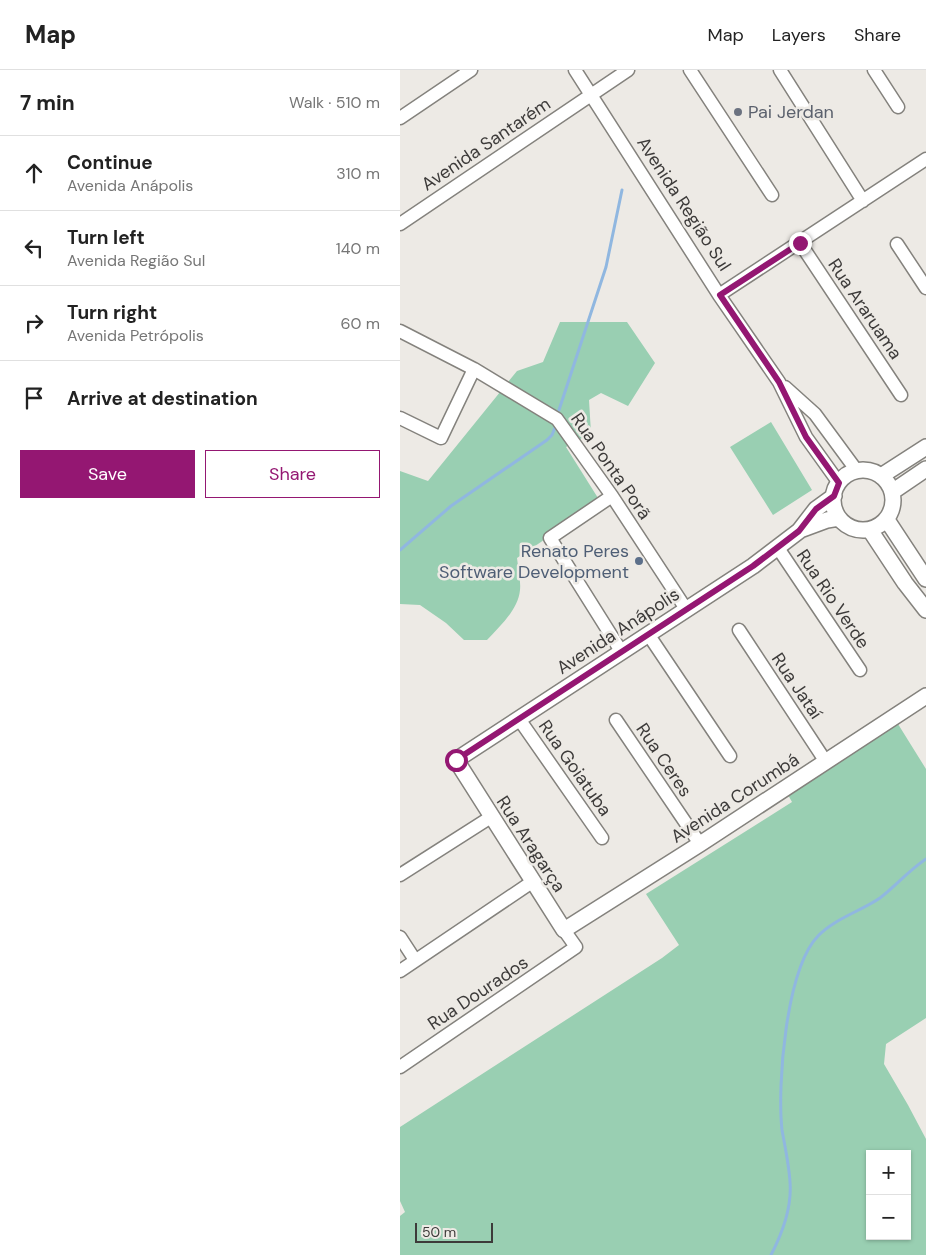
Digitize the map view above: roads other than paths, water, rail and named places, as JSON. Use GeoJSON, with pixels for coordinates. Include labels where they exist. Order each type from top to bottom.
{"type":"FeatureCollection","features":[{"type":"Feature","properties":{"kind":"street"},"geometry":{"type":"LineString","coordinates":[[400,118],[471,70]]}},
{"type":"Feature","properties":{"kind":"street","name":"Avenida Região Sul"},"geometry":{"type":"LineString","coordinates":[[575,70],[720,295],[779,382],[806,437],[836,489]]}},
{"type":"Feature","properties":{"kind":"street","name":"Avenida Santarém"},"geometry":{"type":"LineString","coordinates":[[400,224],[628,70]]}},
{"type":"Feature","properties":{"kind":"street"},"geometry":{"type":"LineString","coordinates":[[690,70],[772,195]]}},
{"type":"Feature","properties":{"kind":"street"},"geometry":{"type":"LineString","coordinates":[[780,70],[863,202]]}},
{"type":"Feature","properties":{"kind":"street"},"geometry":{"type":"LineString","coordinates":[[874,70],[898,107]]}},
{"type":"Feature","properties":{"kind":"street"},"geometry":{"type":"LineString","coordinates":[[720,295],[926,159]]}},
{"type":"Feature","properties":{"kind":"street","name":"Rua Araruama"},"geometry":{"type":"LineString","coordinates":[[800,243],[901,395]]}},
{"type":"Feature","properties":{"kind":"street"},"geometry":{"type":"LineString","coordinates":[[897,244],[926,288]]}},
{"type":"Feature","properties":{"kind":"street","name":"Rua Ponta Porã"},"geometry":{"type":"LineString","coordinates":[[400,331],[474,369],[557,419],[612,496],[686,609]]}},
{"type":"Feature","properties":{"kind":"street"},"geometry":{"type":"LineString","coordinates":[[400,418],[440,438],[474,369]]}},
{"type":"Feature","properties":{"kind":"street","name":"Avenida Região Sul"},"geometry":{"type":"LineString","coordinates":[[779,382],[815,414],[857,471]]}},
{"type":"Feature","properties":{"kind":"street"},"geometry":{"type":"LineString","coordinates":[[881,476],[926,447]]}},
{"type":"Feature","properties":{"kind":"street"},"geometry":{"type":"LineString","coordinates":[[892,492],[926,469]]}},
{"type":"Feature","properties":{"kind":"street"},"geometry":{"type":"LineString","coordinates":[[857,471],[869,471],[881,476],[887,481],[892,492],[893,506],[887,520],[870,530],[854,529],[846,525],[834,509],[836,489],[847,475],[857,471]]}},
{"type":"Feature","properties":{"kind":"street","name":"Avenida Anápolis"},"geometry":{"type":"LineString","coordinates":[[456,760],[753,566],[799,531],[816,509],[836,489]]}},
{"type":"Feature","properties":{"kind":"street"},"geometry":{"type":"LineString","coordinates":[[612,496],[550,538],[621,651]]}},
{"type":"Feature","properties":{"kind":"street","name":"Avenida Anápolis"},"geometry":{"type":"LineString","coordinates":[[799,531],[827,520],[839,518]]}},
{"type":"Feature","properties":{"kind":"street"},"geometry":{"type":"LineString","coordinates":[[887,520],[926,579]]}},
{"type":"Feature","properties":{"kind":"street"},"geometry":{"type":"LineString","coordinates":[[870,530],[905,583],[926,610]]}},
{"type":"Feature","properties":{"kind":"street","name":"Rua Rio Verde"},"geometry":{"type":"LineString","coordinates":[[778,548],[860,670]]}},
{"type":"Feature","properties":{"kind":"street","name":"Rua Jataí"},"geometry":{"type":"LineString","coordinates":[[739,630],[826,762]]}},
{"type":"Feature","properties":{"kind":"street"},"geometry":{"type":"LineString","coordinates":[[648,634],[730,756]]}},
{"type":"Feature","properties":{"kind":"street","name":"Avenida Corumbá"},"geometry":{"type":"LineString","coordinates":[[564,930],[700,844],[926,696]]}},
{"type":"Feature","properties":{"kind":"street","name":"Rua Goiatuba"},"geometry":{"type":"LineString","coordinates":[[519,719],[602,838]]}},
{"type":"Feature","properties":{"kind":"street","name":"Rua Ceres"},"geometry":{"type":"LineString","coordinates":[[616,720],[700,844]]}},
{"type":"Feature","properties":{"kind":"street","name":"Rua Aragarça"},"geometry":{"type":"LineString","coordinates":[[456,760],[532,882],[576,947]]}},
{"type":"Feature","properties":{"kind":"street"},"geometry":{"type":"LineString","coordinates":[[400,875],[491,817]]}},
{"type":"Feature","properties":{"kind":"street"},"geometry":{"type":"LineString","coordinates":[[400,971],[532,882]]}},
{"type":"Feature","properties":{"kind":"street"},"geometry":{"type":"LineString","coordinates":[[400,937],[415,960]]}},
{"type":"Feature","properties":{"kind":"street","name":"Rua Dourados"},"geometry":{"type":"LineString","coordinates":[[400,1067],[576,947]]}},
{"type":"Feature","properties":{"kind":"waterway"},"geometry":{"type":"LineString","coordinates":[[559,410],[606,267],[622,190]]}},
{"type":"Feature","properties":{"kind":"waterway"},"geometry":{"type":"LineString","coordinates":[[400,550],[451,506],[547,440],[552,435],[556,425]]}},
{"type":"Feature","properties":{"kind":"waterway"},"geometry":{"type":"LineString","coordinates":[[771,1255],[788,1211],[790,1191],[787,1156],[782,1130],[781,1085],[786,1029],[798,974],[807,952],[824,930],[880,898],[926,859]]}},
{"type":"Feature","properties":{"kind":"place","name":"Pai Jerdan"},"geometry":{"type":"Point","coordinates":[738,112]}},
{"type":"Feature","properties":{"kind":"place","name":"Renato Peres Software Development"},"geometry":{"type":"Point","coordinates":[639,561]}}]}
